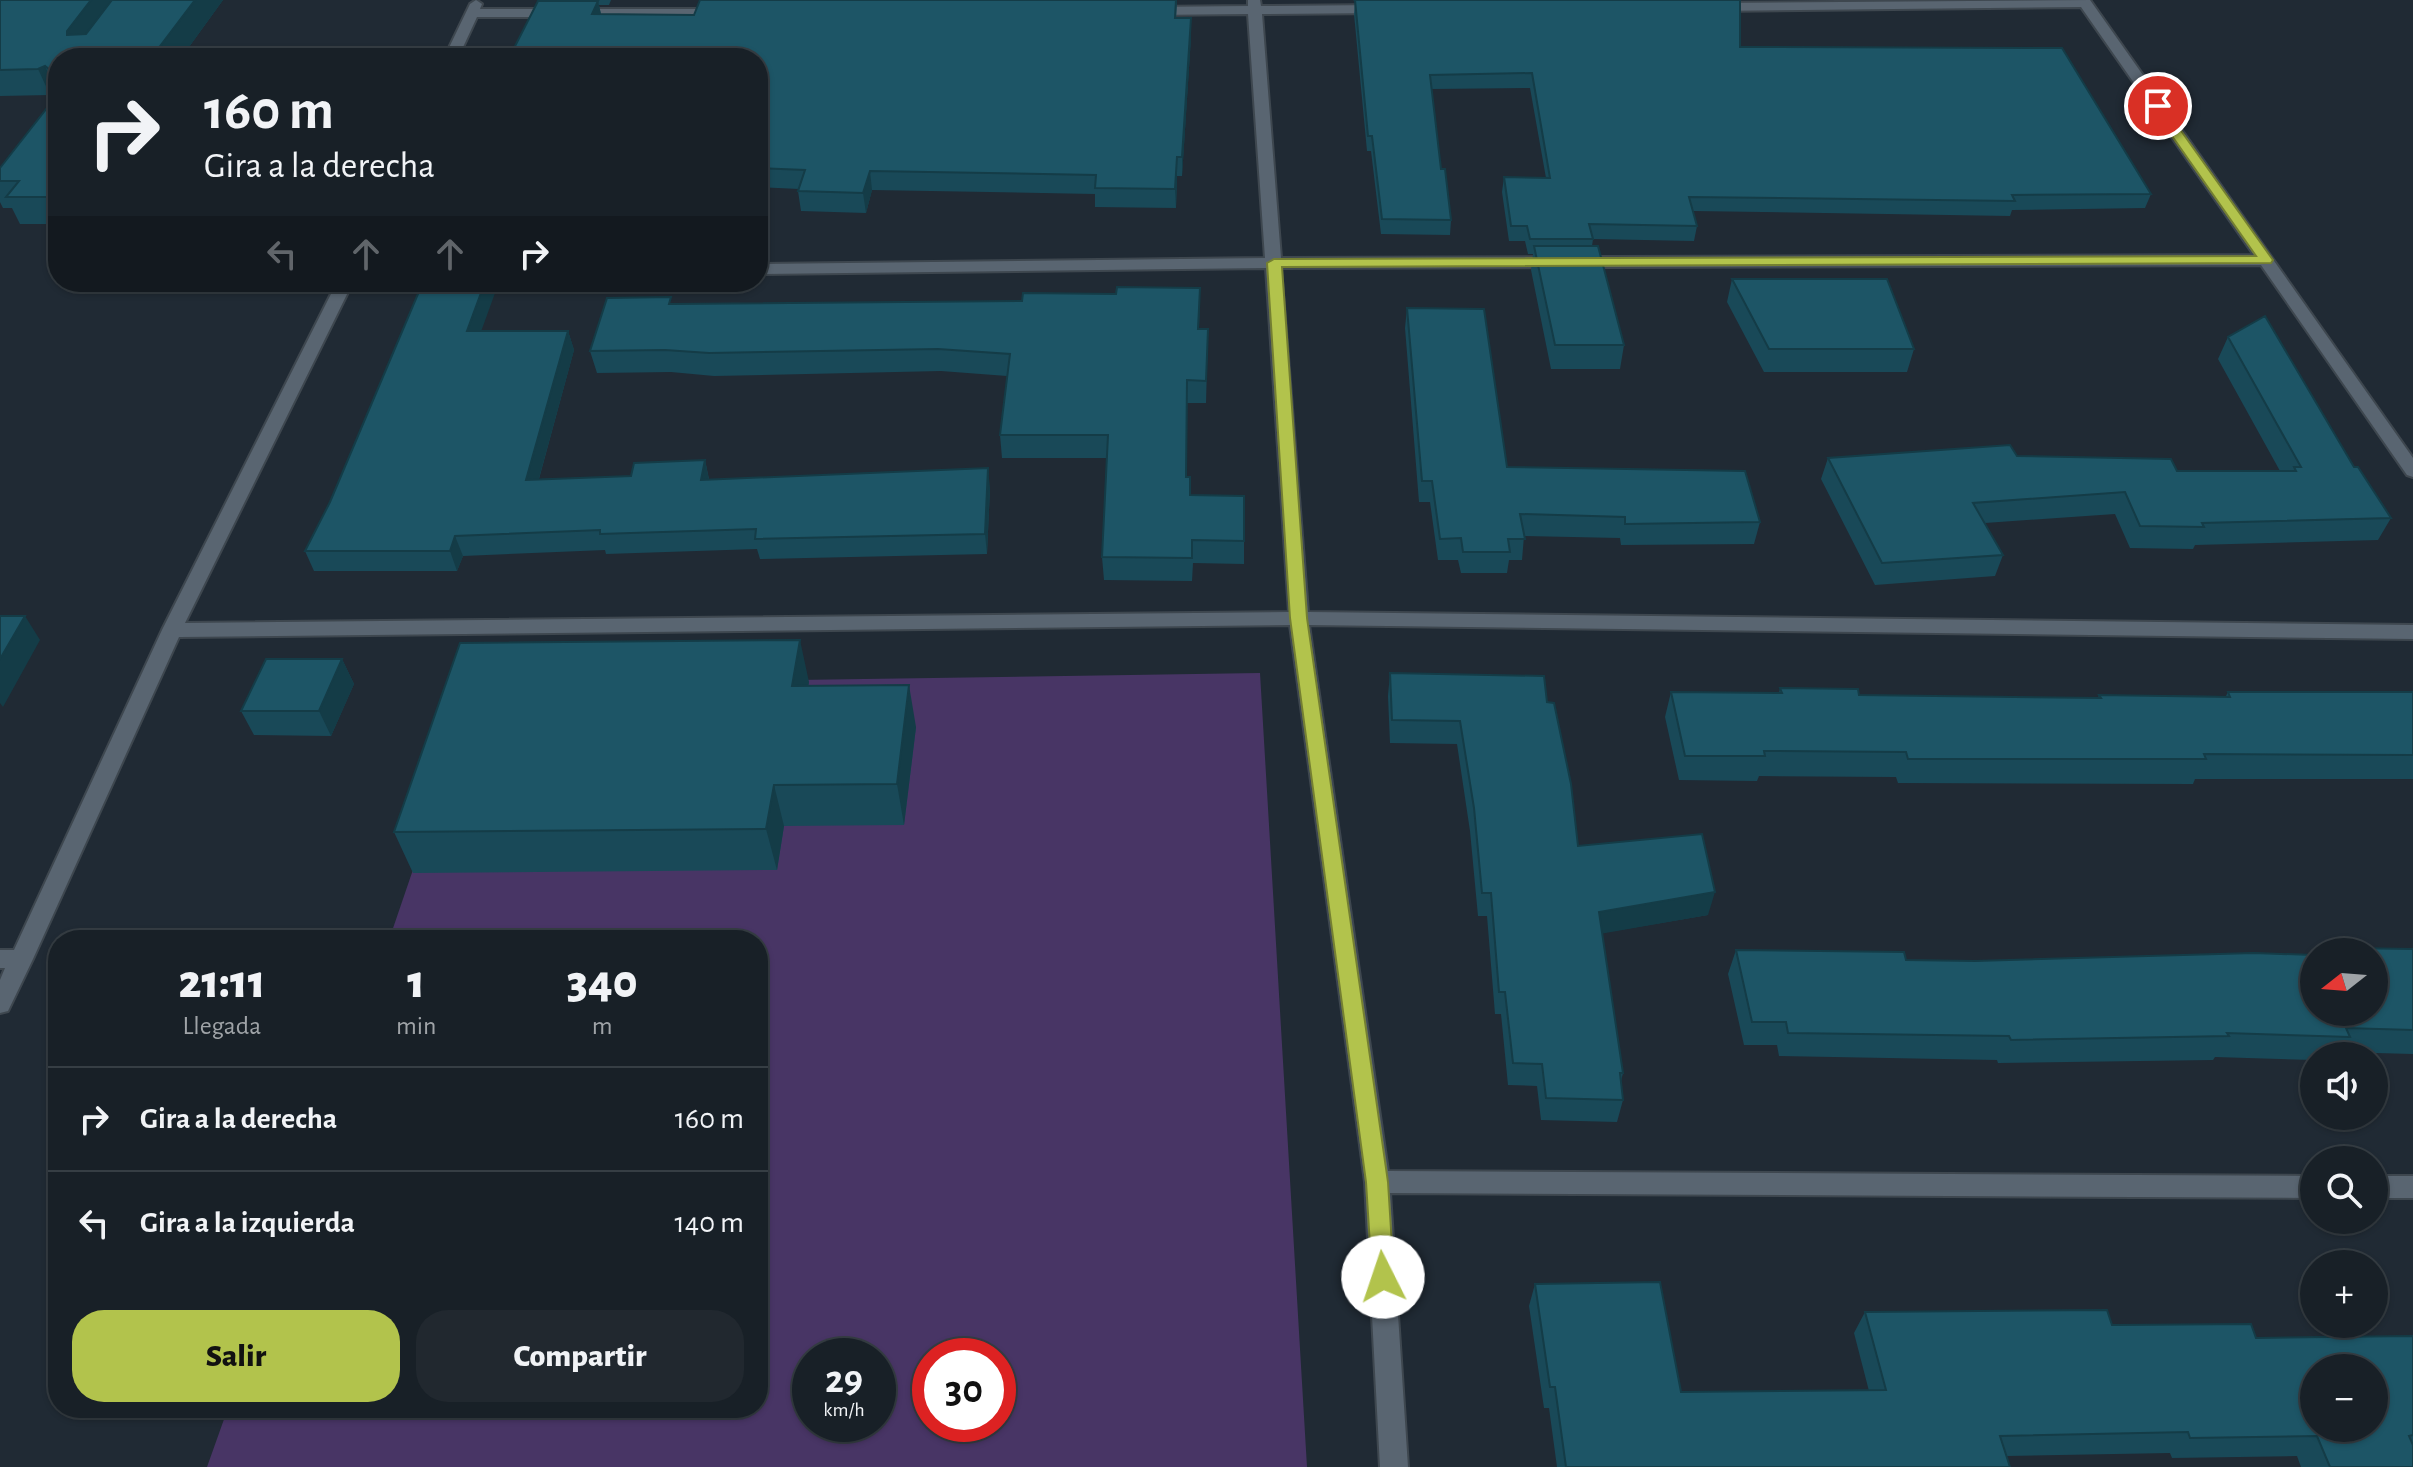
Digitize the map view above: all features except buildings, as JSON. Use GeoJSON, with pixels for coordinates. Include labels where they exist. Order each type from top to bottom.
{"type":"FeatureCollection","features":[{"type":"Feature","properties":{"kind":"street"},"geometry":{"type":"LineString","coordinates":[[1702,7],[2084,2],[2413,471]]}},
{"type":"Feature","properties":{"kind":"street"},"geometry":{"type":"LineString","coordinates":[[1127,11],[1254,5],[1398,9]]}},
{"type":"Feature","properties":{"kind":"street"},"geometry":{"type":"LineString","coordinates":[[1254,5],[1299,618],[1377,1182],[1394,1467]]}},
{"type":"Feature","properties":{"kind":"street"},"geometry":{"type":"LineString","coordinates":[[456,48],[475,7],[743,12]]}},
{"type":"Feature","properties":{"kind":"street"},"geometry":{"type":"LineString","coordinates":[[768,269],[1274,263],[2266,260]]}},
{"type":"Feature","properties":{"kind":"street"},"geometry":{"type":"LineString","coordinates":[[0,1004],[11,959],[340,292]]}},
{"type":"Feature","properties":{"kind":"street"},"geometry":{"type":"LineString","coordinates":[[172,630],[1299,618],[2413,632]]}},
{"type":"Feature","properties":{"kind":"street"},"geometry":{"type":"LineString","coordinates":[[1377,1182],[2300,1187]]}},
{"type":"Feature","properties":{"kind":"street"},"geometry":{"type":"LineString","coordinates":[[2388,1187],[2413,1187]]}},
{"type":"Feature","properties":{"kind":"shaded area"},"geometry":{"type":"Polygon","coordinates":[[[1260,673],[1307,1467],[207,1467],[224,1418],[768,1418],[768,930],[392,930],[476,685],[1260,673]]]}},
{"type":"Feature","properties":{"kind":"route"},"geometry":{"type":"LineString","coordinates":[[1383,1277],[1377,1182],[1299,618],[1274,263],[2266,260],[2158,106]]}}]}
